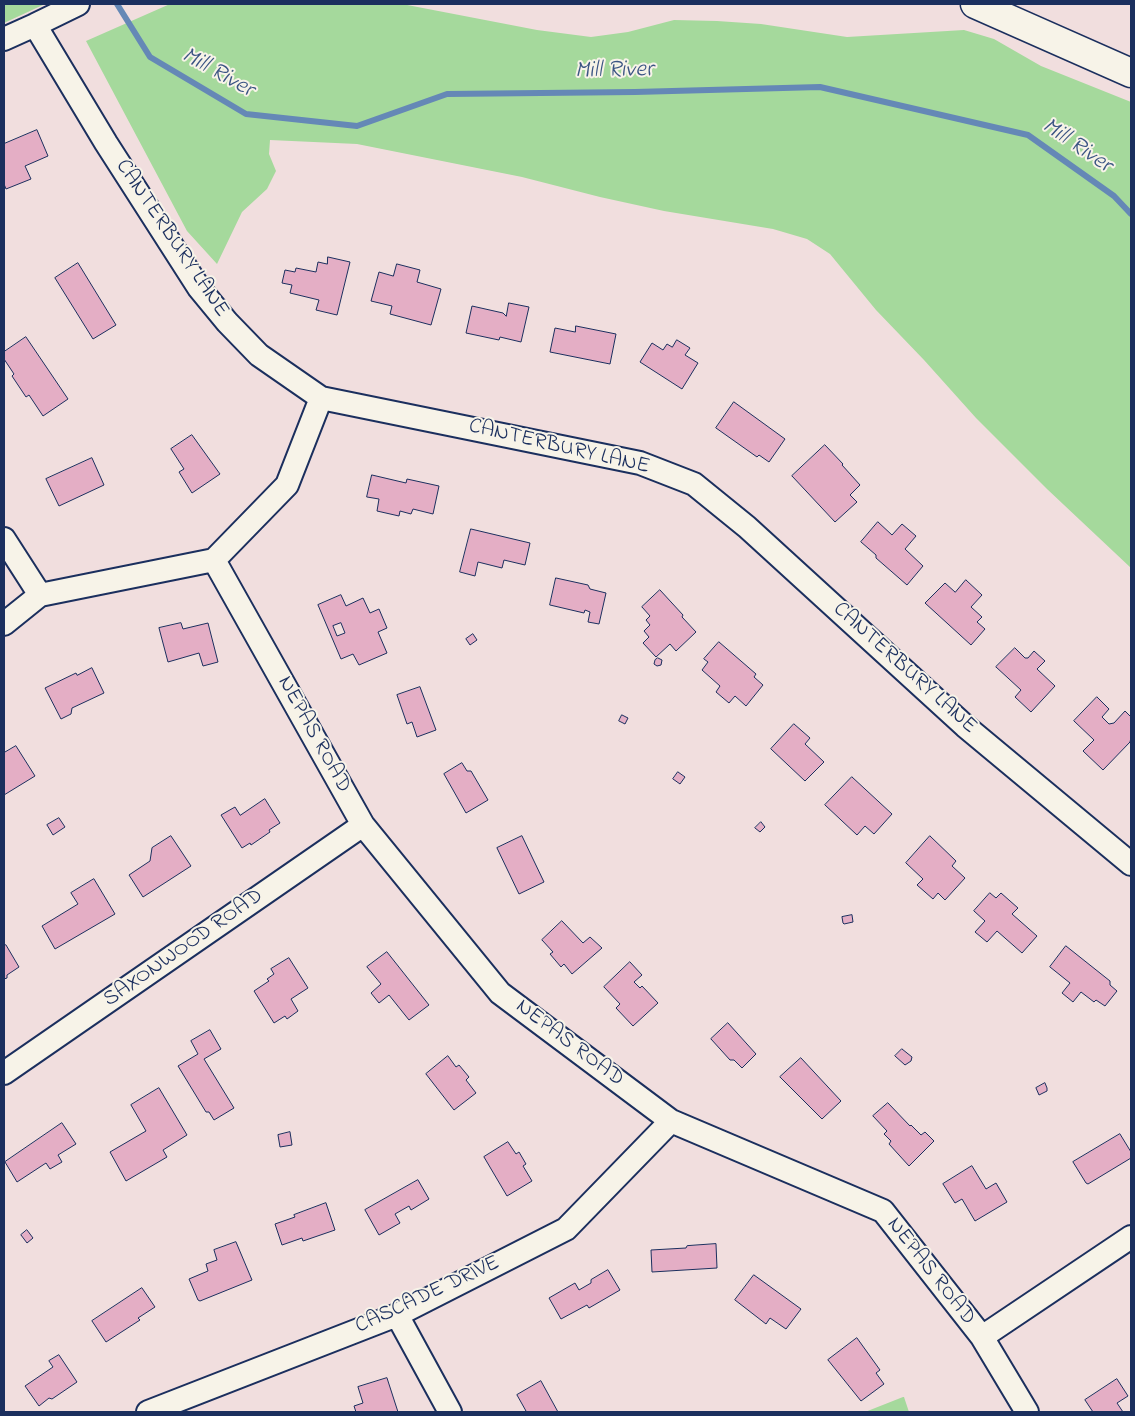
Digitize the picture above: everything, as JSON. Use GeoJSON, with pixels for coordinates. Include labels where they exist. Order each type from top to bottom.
{"type":"FeatureCollection","features":[{"type":"Feature","properties":{"kind":"street"},"geometry":{"type":"LineString","coordinates":[[4,39],[78,4]]}},
{"type":"Feature","properties":{"kind":"street"},"geometry":{"type":"LineString","coordinates":[[979,5],[1131,73]]}},
{"type":"Feature","properties":{"kind":"street","name":"CANTERBURY LANE"},"geometry":{"type":"LineString","coordinates":[[35,25],[106,142],[199,288],[226,322],[259,355],[321,398],[640,463],[694,484],[747,527],[966,726],[1131,864]]}},
{"type":"Feature","properties":{"kind":"street"},"geometry":{"type":"LineString","coordinates":[[4,624],[40,595],[214,560],[287,485],[321,398]]}},
{"type":"Feature","properties":{"kind":"street"},"geometry":{"type":"LineString","coordinates":[[4,539],[40,595]]}},
{"type":"Feature","properties":{"kind":"street","name":"NEPAS ROAD"},"geometry":{"type":"LineString","coordinates":[[214,560],[363,825],[500,992],[671,1121],[883,1211],[982,1337],[1027,1412]]}},
{"type":"Feature","properties":{"kind":"street","name":"SAXONWOOD ROAD"},"geometry":{"type":"LineString","coordinates":[[4,1073],[363,825]]}},
{"type":"Feature","properties":{"kind":"street","name":"CASCADE DRIVE"},"geometry":{"type":"LineString","coordinates":[[148,1412],[397,1314],[566,1229],[671,1121]]}},
{"type":"Feature","properties":{"kind":"street"},"geometry":{"type":"LineString","coordinates":[[982,1337],[1131,1237]]}},
{"type":"Feature","properties":{"kind":"street"},"geometry":{"type":"LineString","coordinates":[[397,1314],[450,1412]]}},
{"type":"Feature","properties":{"kind":"green space"},"geometry":{"type":"Polygon","coordinates":[[[4,4],[45,4],[4,23],[4,4]]]}},
{"type":"Feature","properties":{"kind":"green space"},"geometry":{"type":"Polygon","coordinates":[[[170,4],[402,4],[537,30],[591,37],[628,32],[674,20],[761,24],[847,37],[964,30],[994,39],[1041,66],[1131,102],[1131,568],[1047,489],[976,418],[876,310],[830,254],[807,239],[773,229],[664,211],[522,177],[357,144],[270,140],[269,154],[276,171],[267,189],[242,212],[217,264],[187,231],[86,41],[170,4]]]}},
{"type":"Feature","properties":{"kind":"green space"},"geometry":{"type":"Polygon","coordinates":[[[903,1397],[909,1412],[865,1412],[903,1397]]]}},
{"type":"Feature","properties":{"kind":"building"},"geometry":{"type":"Polygon","coordinates":[[[37,130],[48,156],[25,166],[31,179],[6,189],[4,184],[4,144],[37,130]]]}},
{"type":"Feature","properties":{"kind":"building"},"geometry":{"type":"Polygon","coordinates":[[[328,257],[350,262],[337,315],[316,310],[319,300],[290,293],[292,285],[282,283],[285,270],[295,272],[296,268],[316,272],[318,262],[327,264],[328,257]]]}},
{"type":"Feature","properties":{"kind":"building"},"geometry":{"type":"Polygon","coordinates":[[[78,263],[116,325],[93,339],[55,278],[78,263]]]}},
{"type":"Feature","properties":{"kind":"building"},"geometry":{"type":"Polygon","coordinates":[[[397,264],[420,270],[417,282],[441,289],[431,325],[390,314],[392,306],[371,301],[379,272],[393,276],[397,264]]]}},
{"type":"Feature","properties":{"kind":"building"},"geometry":{"type":"Polygon","coordinates":[[[509,303],[529,307],[521,342],[500,337],[499,340],[466,333],[472,306],[503,313],[506,316],[509,303]]]}},
{"type":"Feature","properties":{"kind":"building"},"geometry":{"type":"Polygon","coordinates":[[[576,326],[616,334],[610,364],[550,352],[555,328],[575,332],[576,326]]]}},
{"type":"Feature","properties":{"kind":"building"},"geometry":{"type":"Polygon","coordinates":[[[26,337],[68,399],[43,416],[29,395],[26,397],[12,376],[14,374],[4,359],[4,352],[26,337]]]}},
{"type":"Feature","properties":{"kind":"building"},"geometry":{"type":"Polygon","coordinates":[[[677,340],[690,348],[685,355],[698,363],[682,389],[640,362],[652,343],[663,350],[667,344],[672,347],[677,340]]]}},
{"type":"Feature","properties":{"kind":"building"},"geometry":{"type":"Polygon","coordinates":[[[734,402],[785,439],[769,462],[759,455],[757,457],[716,428],[734,402]]]}},
{"type":"Feature","properties":{"kind":"building"},"geometry":{"type":"Polygon","coordinates":[[[192,435],[220,474],[192,493],[179,472],[184,469],[171,449],[192,435]]]}},
{"type":"Feature","properties":{"kind":"building"},"geometry":{"type":"Polygon","coordinates":[[[825,445],[860,485],[850,495],[857,502],[835,522],[792,476],[825,445]]]}},
{"type":"Feature","properties":{"kind":"building"},"geometry":{"type":"Polygon","coordinates":[[[92,458],[104,485],[59,506],[46,479],[92,458]]]}},
{"type":"Feature","properties":{"kind":"building"},"geometry":{"type":"Polygon","coordinates":[[[372,475],[406,483],[407,479],[439,486],[433,514],[413,509],[411,514],[400,511],[399,516],[377,511],[379,499],[367,497],[372,475]]]}},
{"type":"Feature","properties":{"kind":"building"},"geometry":{"type":"Polygon","coordinates":[[[878,522],[892,535],[902,524],[916,536],[905,549],[923,566],[907,585],[861,542],[878,522]]]}},
{"type":"Feature","properties":{"kind":"building"},"geometry":{"type":"Polygon","coordinates":[[[471,529],[530,543],[525,565],[504,560],[502,568],[478,562],[475,576],[460,572],[471,529]]]}},
{"type":"Feature","properties":{"kind":"building"},"geometry":{"type":"Polygon","coordinates":[[[556,578],[588,585],[590,589],[606,593],[599,624],[588,622],[590,612],[585,610],[584,613],[550,605],[556,578]]]}},
{"type":"Feature","properties":{"kind":"building"},"geometry":{"type":"Polygon","coordinates":[[[966,580],[982,595],[971,607],[982,617],[977,622],[985,629],[971,645],[925,603],[945,583],[955,592],[966,580]]]}},
{"type":"Feature","properties":{"kind":"building"},"geometry":{"type":"Polygon","coordinates":[[[660,590],[696,632],[676,651],[670,644],[656,657],[643,643],[649,637],[644,631],[650,625],[646,620],[650,616],[642,607],[660,590]]]}},
{"type":"Feature","properties":{"kind":"building"},"geometry":{"type":"Polygon","coordinates":[[[341,595],[346,606],[363,598],[370,613],[379,609],[387,628],[378,632],[387,653],[359,665],[353,654],[341,659],[318,605],[341,595]],[[341,623],[333,626],[337,636],[345,633],[341,623]]]}},
{"type":"Feature","properties":{"kind":"building"},"geometry":{"type":"Polygon","coordinates":[[[181,623],[183,629],[208,623],[218,662],[203,666],[199,653],[168,662],[159,628],[181,623]]]}},
{"type":"Feature","properties":{"kind":"building"},"geometry":{"type":"Polygon","coordinates":[[[473,634],[477,640],[470,645],[466,639],[473,634]]]}},
{"type":"Feature","properties":{"kind":"building"},"geometry":{"type":"Polygon","coordinates":[[[719,642],[756,674],[754,677],[763,685],[746,706],[735,696],[729,703],[716,692],[720,686],[702,670],[708,662],[704,659],[719,642]]]}},
{"type":"Feature","properties":{"kind":"building"},"geometry":{"type":"Polygon","coordinates":[[[1015,648],[1025,658],[1028,658],[1034,651],[1045,661],[1037,669],[1055,686],[1031,712],[1015,697],[1021,690],[996,667],[1015,648]]]}},
{"type":"Feature","properties":{"kind":"building"},"geometry":{"type":"Polygon","coordinates":[[[658,658],[662,660],[661,665],[657,666],[654,664],[658,658]]]}},
{"type":"Feature","properties":{"kind":"building"},"geometry":{"type":"Polygon","coordinates":[[[92,668],[104,693],[72,708],[71,714],[61,719],[45,688],[76,673],[77,675],[92,668]]]}},
{"type":"Feature","properties":{"kind":"building"},"geometry":{"type":"Polygon","coordinates":[[[420,687],[436,730],[417,737],[412,722],[407,724],[397,695],[420,687]]]}},
{"type":"Feature","properties":{"kind":"building"},"geometry":{"type":"Polygon","coordinates":[[[1097,697],[1109,709],[1102,717],[1109,724],[1114,723],[1125,711],[1131,717],[1130,742],[1103,770],[1083,751],[1094,740],[1074,721],[1097,697]]]}},
{"type":"Feature","properties":{"kind":"building"},"geometry":{"type":"Polygon","coordinates":[[[622,715],[628,718],[625,724],[619,721],[622,715]]]}},
{"type":"Feature","properties":{"kind":"building"},"geometry":{"type":"Polygon","coordinates":[[[794,724],[810,738],[805,744],[824,762],[805,781],[771,749],[794,724]]]}},
{"type":"Feature","properties":{"kind":"building"},"geometry":{"type":"Polygon","coordinates":[[[16,746],[35,776],[4,795],[4,753],[16,746]]]}},
{"type":"Feature","properties":{"kind":"building"},"geometry":{"type":"Polygon","coordinates":[[[462,763],[467,771],[471,771],[488,800],[466,813],[444,774],[462,763]]]}},
{"type":"Feature","properties":{"kind":"building"},"geometry":{"type":"Polygon","coordinates":[[[678,772],[685,777],[680,784],[673,779],[678,772]]]}},
{"type":"Feature","properties":{"kind":"building"},"geometry":{"type":"Polygon","coordinates":[[[852,777],[892,814],[874,834],[865,826],[857,835],[825,805],[852,777]]]}},
{"type":"Feature","properties":{"kind":"building"},"geometry":{"type":"Polygon","coordinates":[[[265,799],[280,823],[251,845],[250,843],[242,848],[221,815],[235,807],[240,815],[265,799]]]}},
{"type":"Feature","properties":{"kind":"building"},"geometry":{"type":"Polygon","coordinates":[[[59,818],[65,827],[53,835],[47,825],[59,818]]]}},
{"type":"Feature","properties":{"kind":"building"},"geometry":{"type":"Polygon","coordinates":[[[761,822],[765,827],[760,832],[755,828],[761,822]]]}},
{"type":"Feature","properties":{"kind":"building"},"geometry":{"type":"Polygon","coordinates":[[[171,836],[191,866],[143,897],[129,875],[150,861],[152,848],[171,836]]]}},
{"type":"Feature","properties":{"kind":"building"},"geometry":{"type":"Polygon","coordinates":[[[522,836],[544,882],[519,894],[497,848],[522,836]]]}},
{"type":"Feature","properties":{"kind":"building"},"geometry":{"type":"Polygon","coordinates":[[[930,836],[956,861],[952,866],[965,878],[945,900],[938,893],[933,899],[917,885],[923,879],[906,863],[930,836]]]}},
{"type":"Feature","properties":{"kind":"building"},"geometry":{"type":"Polygon","coordinates":[[[94,879],[115,914],[55,949],[42,926],[78,904],[71,893],[94,879]]]}},
{"type":"Feature","properties":{"kind":"building"},"geometry":{"type":"Polygon","coordinates":[[[990,893],[996,898],[1001,893],[1018,908],[1012,914],[1037,936],[1022,953],[997,931],[987,942],[975,932],[985,921],[974,911],[990,893]]]}},
{"type":"Feature","properties":{"kind":"building"},"geometry":{"type":"Polygon","coordinates":[[[852,915],[853,922],[843,923],[842,917],[852,915]]]}},
{"type":"Feature","properties":{"kind":"building"},"geometry":{"type":"Polygon","coordinates":[[[562,921],[583,943],[590,937],[602,948],[572,974],[564,964],[561,967],[550,954],[553,952],[542,940],[562,921]]]}},
{"type":"Feature","properties":{"kind":"building"},"geometry":{"type":"Polygon","coordinates":[[[6,945],[19,967],[4,979],[4,946],[6,945]]]}},
{"type":"Feature","properties":{"kind":"building"},"geometry":{"type":"Polygon","coordinates":[[[1066,946],[1110,981],[1110,985],[1117,991],[1105,1006],[1096,1000],[1094,1002],[1081,992],[1073,1002],[1062,993],[1070,983],[1050,967],[1066,946]]]}},
{"type":"Feature","properties":{"kind":"building"},"geometry":{"type":"Polygon","coordinates":[[[387,952],[429,1005],[409,1020],[389,995],[379,1003],[371,993],[381,984],[367,967],[387,952]]]}},
{"type":"Feature","properties":{"kind":"building"},"geometry":{"type":"Polygon","coordinates":[[[289,958],[308,988],[291,999],[298,1011],[287,1019],[285,1016],[274,1023],[254,991],[269,981],[267,979],[274,974],[271,969],[289,958]]]}},
{"type":"Feature","properties":{"kind":"building"},"geometry":{"type":"Polygon","coordinates":[[[630,962],[642,975],[634,982],[640,988],[642,986],[658,1003],[633,1026],[616,1008],[620,1004],[604,987],[630,962]]]}},
{"type":"Feature","properties":{"kind":"building"},"geometry":{"type":"Polygon","coordinates":[[[728,1023],[756,1054],[742,1068],[734,1060],[730,1060],[711,1039],[728,1023]]]}},
{"type":"Feature","properties":{"kind":"building"},"geometry":{"type":"Polygon","coordinates":[[[210,1030],[221,1049],[204,1059],[234,1108],[214,1120],[209,1112],[206,1112],[178,1066],[198,1054],[191,1041],[210,1030]]]}},
{"type":"Feature","properties":{"kind":"building"},"geometry":{"type":"Polygon","coordinates":[[[902,1049],[912,1057],[911,1061],[905,1065],[895,1056],[902,1049]]]}},
{"type":"Feature","properties":{"kind":"building"},"geometry":{"type":"Polygon","coordinates":[[[448,1056],[456,1067],[459,1065],[469,1077],[466,1080],[476,1093],[454,1110],[426,1074],[448,1056]]]}},
{"type":"Feature","properties":{"kind":"building"},"geometry":{"type":"Polygon","coordinates":[[[801,1058],[841,1101],[822,1119],[780,1077],[801,1058]]]}},
{"type":"Feature","properties":{"kind":"building"},"geometry":{"type":"Polygon","coordinates":[[[1045,1083],[1047,1091],[1039,1095],[1036,1088],[1045,1083]]]}},
{"type":"Feature","properties":{"kind":"building"},"geometry":{"type":"Polygon","coordinates":[[[159,1088],[187,1135],[163,1150],[167,1157],[126,1181],[110,1152],[146,1131],[131,1105],[159,1088]]]}},
{"type":"Feature","properties":{"kind":"building"},"geometry":{"type":"Polygon","coordinates":[[[888,1103],[910,1126],[921,1135],[925,1132],[934,1141],[909,1166],[889,1144],[891,1141],[884,1134],[887,1131],[873,1116],[888,1103]]]}},
{"type":"Feature","properties":{"kind":"building"},"geometry":{"type":"Polygon","coordinates":[[[62,1123],[76,1144],[58,1155],[62,1162],[50,1169],[46,1163],[17,1182],[5,1162],[62,1123]]]}},
{"type":"Feature","properties":{"kind":"building"},"geometry":{"type":"Polygon","coordinates":[[[290,1132],[292,1145],[280,1147],[278,1135],[290,1132]]]}},
{"type":"Feature","properties":{"kind":"building"},"geometry":{"type":"Polygon","coordinates":[[[1120,1134],[1131,1152],[1131,1158],[1088,1184],[1086,1183],[1073,1162],[1120,1134]]]}},
{"type":"Feature","properties":{"kind":"building"},"geometry":{"type":"Polygon","coordinates":[[[508,1142],[516,1154],[519,1152],[526,1164],[523,1166],[532,1181],[507,1196],[484,1157],[508,1142]]]}},
{"type":"Feature","properties":{"kind":"building"},"geometry":{"type":"Polygon","coordinates":[[[972,1166],[986,1189],[996,1183],[1007,1202],[975,1221],[962,1199],[955,1203],[943,1184],[972,1166]]]}},
{"type":"Feature","properties":{"kind":"building"},"geometry":{"type":"Polygon","coordinates":[[[418,1180],[429,1199],[411,1210],[409,1206],[395,1214],[400,1223],[379,1235],[365,1210],[418,1180]]]}},
{"type":"Feature","properties":{"kind":"building"},"geometry":{"type":"Polygon","coordinates":[[[326,1203],[335,1230],[303,1241],[302,1238],[282,1245],[275,1224],[326,1203]]]}},
{"type":"Feature","properties":{"kind":"building"},"geometry":{"type":"Polygon","coordinates":[[[27,1230],[33,1238],[27,1243],[21,1235],[27,1230]]]}},
{"type":"Feature","properties":{"kind":"building"},"geometry":{"type":"Polygon","coordinates":[[[236,1242],[252,1280],[200,1301],[198,1300],[189,1279],[208,1271],[206,1264],[217,1260],[214,1250],[236,1242]]]}},
{"type":"Feature","properties":{"kind":"building"},"geometry":{"type":"Polygon","coordinates":[[[716,1244],[717,1268],[652,1272],[651,1250],[716,1244]]]}},
{"type":"Feature","properties":{"kind":"building"},"geometry":{"type":"Polygon","coordinates":[[[608,1270],[620,1290],[589,1308],[587,1305],[561,1319],[549,1298],[575,1283],[579,1290],[608,1270]]]}},
{"type":"Feature","properties":{"kind":"building"},"geometry":{"type":"Polygon","coordinates":[[[754,1275],[801,1309],[786,1329],[770,1318],[766,1324],[735,1300],[754,1275]]]}},
{"type":"Feature","properties":{"kind":"building"},"geometry":{"type":"Polygon","coordinates":[[[142,1288],[155,1307],[138,1318],[140,1320],[106,1342],[92,1321],[142,1288]]]}},
{"type":"Feature","properties":{"kind":"building"},"geometry":{"type":"Polygon","coordinates":[[[857,1338],[880,1370],[876,1373],[884,1384],[861,1401],[828,1360],[857,1338]]]}},
{"type":"Feature","properties":{"kind":"building"},"geometry":{"type":"Polygon","coordinates":[[[59,1355],[77,1382],[39,1406],[25,1386],[53,1367],[49,1361],[59,1355]]]}},
{"type":"Feature","properties":{"kind":"building"},"geometry":{"type":"Polygon","coordinates":[[[387,1378],[398,1412],[356,1412],[354,1406],[363,1403],[358,1387],[387,1378]]]}},
{"type":"Feature","properties":{"kind":"building"},"geometry":{"type":"Polygon","coordinates":[[[1117,1379],[1128,1396],[1117,1403],[1123,1412],[1093,1412],[1085,1400],[1117,1379]]]}},
{"type":"Feature","properties":{"kind":"building"},"geometry":{"type":"Polygon","coordinates":[[[541,1381],[558,1412],[523,1412],[526,1411],[517,1395],[541,1381]]]}},
{"type":"Feature","properties":{"kind":"waterway","name":"Mill River"},"geometry":{"type":"LineString","coordinates":[[117,4],[150,57],[246,114],[357,126],[447,94],[635,92],[820,87],[1028,135],[1114,196],[1131,214]]}}]}
